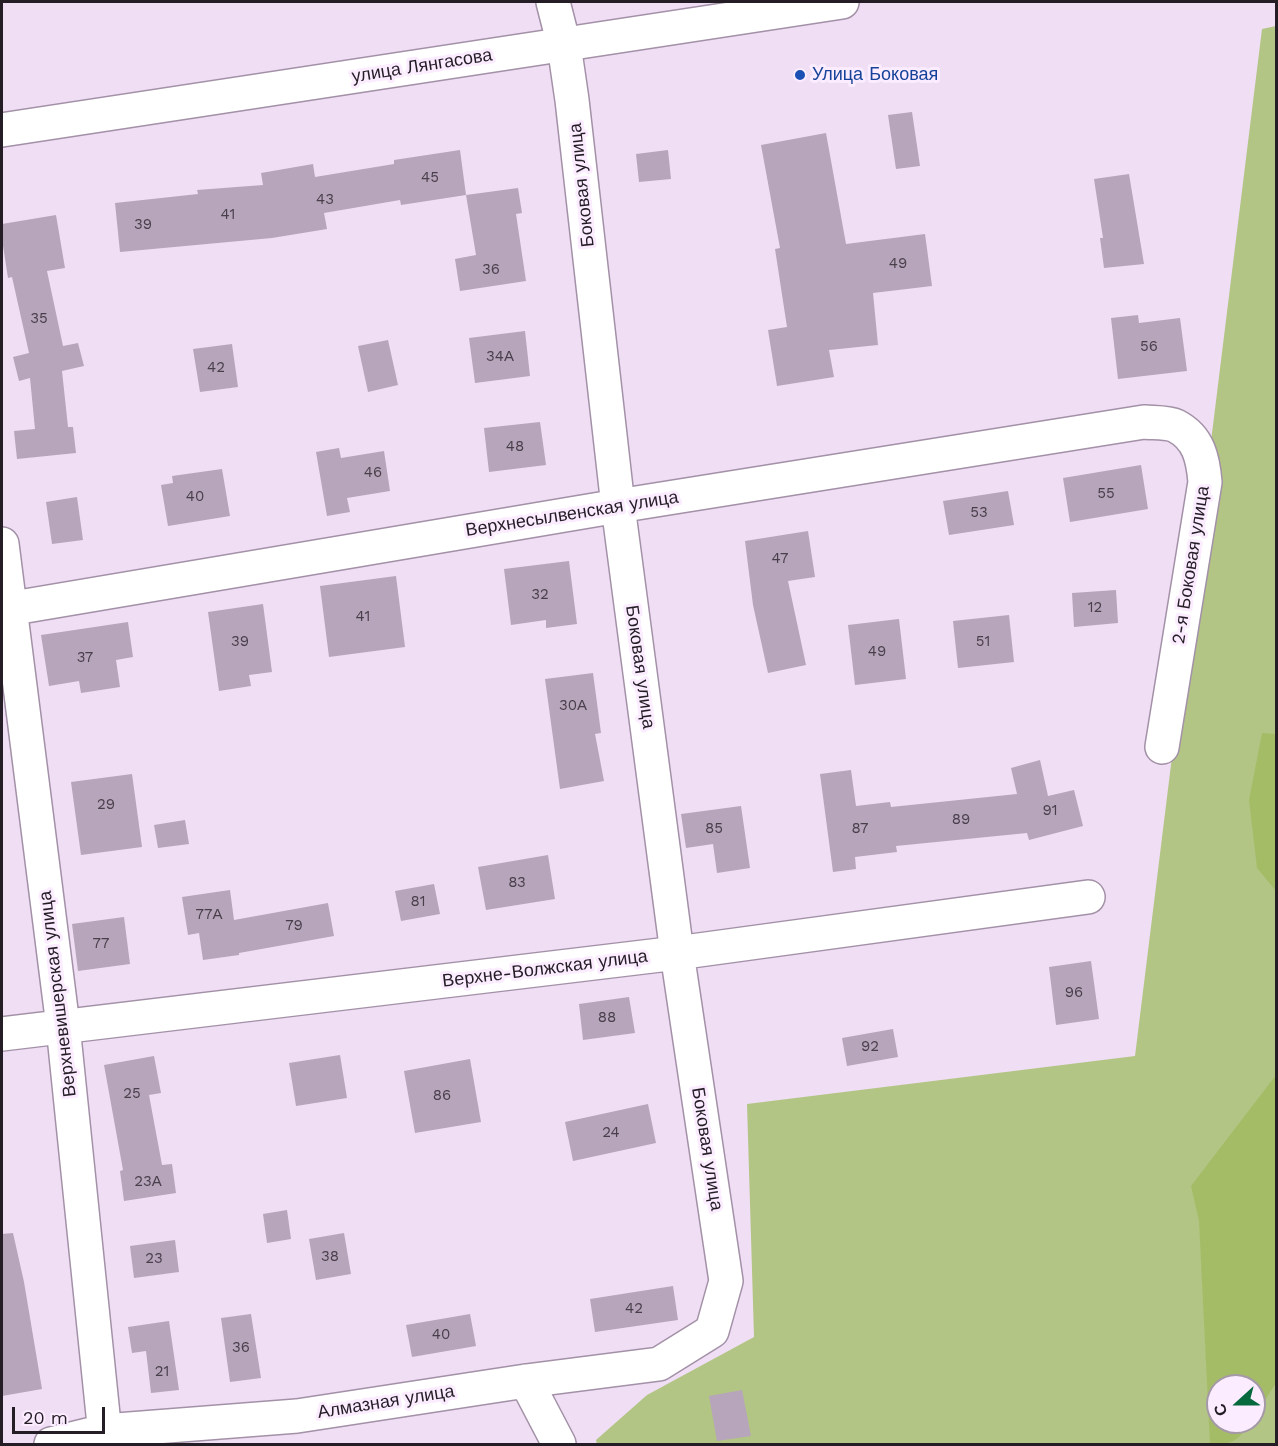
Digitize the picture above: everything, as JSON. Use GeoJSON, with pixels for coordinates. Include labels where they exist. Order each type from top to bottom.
{"type":"FeatureCollection","features":[{"type":"Feature","properties":{"kind":"street","name":"Боковая улица"},"geometry":{"type":"LineString","coordinates":[[553,2],[564,45],[572,100],[618,506],[677,953],[726,1281],[712,1331]]}},
{"type":"Feature","properties":{"kind":"street","name":"улица Лянгасова"},"geometry":{"type":"LineString","coordinates":[[2,130],[842,2]]}},
{"type":"Feature","properties":{"kind":"street","name":"Верхнесылвенская улица"},"geometry":{"type":"LineString","coordinates":[[6,609],[618,506],[1144,422]]}},
{"type":"Feature","properties":{"kind":"street","name":"2-я Боковая улица"},"geometry":{"type":"LineString","coordinates":[[1144,422],[1175,426],[1192,438],[1202,456],[1205,482],[1162,747]]}},
{"type":"Feature","properties":{"kind":"street","name":"Верхневишерская улица"},"geometry":{"type":"LineString","coordinates":[[2,544],[6,609],[63,1026],[105,1438]]}},
{"type":"Feature","properties":{"kind":"street","name":"Верхне-Волжская улица"},"geometry":{"type":"LineString","coordinates":[[2,1035],[677,953],[1088,897]]}},
{"type":"Feature","properties":{"kind":"street","name":"Алмазная улица"},"geometry":{"type":"LineString","coordinates":[[51,1444],[297,1416],[525,1381],[659,1364],[712,1331]]}},
{"type":"Feature","properties":{"kind":"street"},"geometry":{"type":"LineString","coordinates":[[525,1381],[559,1444]]}},
{"type":"Feature","properties":{"kind":"green space"},"geometry":{"type":"Polygon","coordinates":[[[1276,26],[1276,1444],[597,1444],[596,1440],[647,1395],[754,1337],[747,1104],[1135,1056],[1262,29],[1276,26]]]}},
{"type":"Feature","properties":{"kind":"green space"},"geometry":{"type":"Polygon","coordinates":[[[1262,733],[1276,734],[1276,891],[1257,868],[1249,800],[1262,733]]]}},
{"type":"Feature","properties":{"kind":"green space"},"geometry":{"type":"Polygon","coordinates":[[[1276,1075],[1276,1383],[1266,1398],[1266,1374],[1207,1374],[1199,1221],[1191,1186],[1276,1075]]]}},
{"type":"Feature","properties":{"kind":"green space"},"geometry":{"type":"Polygon","coordinates":[[[1210,1434],[1242,1434],[1224,1444],[1210,1444],[1210,1434]]]}},
{"type":"Feature","properties":{"kind":"building"},"geometry":{"type":"Polygon","coordinates":[[[912,112],[920,166],[896,169],[888,115],[912,112]]]}},
{"type":"Feature","properties":{"kind":"building"},"geometry":{"type":"Polygon","coordinates":[[[826,133],[846,244],[925,234],[932,286],[873,293],[878,345],[829,350],[834,377],[777,386],[768,330],[787,327],[775,249],[780,248],[761,145],[826,133]]]}},
{"type":"Feature","properties":{"kind":"building"},"geometry":{"type":"Polygon","coordinates":[[[460,150],[466,195],[401,205],[400,200],[324,213],[327,229],[272,238],[120,252],[115,203],[198,194],[197,190],[263,185],[261,173],[313,164],[315,177],[394,164],[394,160],[460,150]]]}},
{"type":"Feature","properties":{"kind":"building"},"geometry":{"type":"Polygon","coordinates":[[[668,150],[671,179],[639,182],[636,154],[668,150]]]}},
{"type":"Feature","properties":{"kind":"building"},"geometry":{"type":"Polygon","coordinates":[[[1129,174],[1144,264],[1104,268],[1100,238],[1103,238],[1094,179],[1129,174]]]}},
{"type":"Feature","properties":{"kind":"building"},"geometry":{"type":"Polygon","coordinates":[[[518,188],[522,213],[516,214],[526,281],[460,291],[455,259],[476,255],[466,195],[518,188]]]}},
{"type":"Feature","properties":{"kind":"building"},"geometry":{"type":"Polygon","coordinates":[[[56,215],[65,268],[47,271],[63,346],[78,343],[84,366],[62,371],[68,427],[73,427],[76,453],[17,459],[14,431],[35,429],[30,378],[19,381],[13,357],[29,353],[12,277],[8,278],[2,224],[56,215]]]}},
{"type":"Feature","properties":{"kind":"building"},"geometry":{"type":"Polygon","coordinates":[[[1138,315],[1139,323],[1180,318],[1187,371],[1118,379],[1111,318],[1138,315]]]}},
{"type":"Feature","properties":{"kind":"building"},"geometry":{"type":"Polygon","coordinates":[[[525,331],[530,376],[475,383],[469,338],[525,331]]]}},
{"type":"Feature","properties":{"kind":"building"},"geometry":{"type":"Polygon","coordinates":[[[388,340],[398,385],[368,392],[358,346],[388,340]]]}},
{"type":"Feature","properties":{"kind":"building"},"geometry":{"type":"Polygon","coordinates":[[[232,344],[238,387],[200,392],[193,349],[232,344]]]}},
{"type":"Feature","properties":{"kind":"building"},"geometry":{"type":"Polygon","coordinates":[[[540,422],[546,465],[489,472],[484,428],[540,422]]]}},
{"type":"Feature","properties":{"kind":"building"},"geometry":{"type":"Polygon","coordinates":[[[339,448],[341,458],[384,451],[390,491],[347,498],[350,512],[327,516],[316,452],[339,448]]]}},
{"type":"Feature","properties":{"kind":"building"},"geometry":{"type":"Polygon","coordinates":[[[1141,465],[1148,509],[1070,522],[1063,478],[1141,465]]]}},
{"type":"Feature","properties":{"kind":"building"},"geometry":{"type":"Polygon","coordinates":[[[222,469],[230,516],[168,526],[161,485],[173,483],[172,476],[222,469]]]}},
{"type":"Feature","properties":{"kind":"building"},"geometry":{"type":"Polygon","coordinates":[[[1008,491],[1014,525],[949,535],[943,501],[1008,491]]]}},
{"type":"Feature","properties":{"kind":"building"},"geometry":{"type":"Polygon","coordinates":[[[77,497],[83,540],[52,544],[46,502],[77,497]]]}},
{"type":"Feature","properties":{"kind":"building"},"geometry":{"type":"Polygon","coordinates":[[[808,531],[815,577],[788,581],[806,665],[768,673],[753,605],[745,541],[808,531]]]}},
{"type":"Feature","properties":{"kind":"building"},"geometry":{"type":"Polygon","coordinates":[[[569,561],[577,624],[546,628],[546,620],[511,625],[504,569],[569,561]]]}},
{"type":"Feature","properties":{"kind":"building"},"geometry":{"type":"Polygon","coordinates":[[[396,576],[405,647],[329,657],[320,586],[396,576]]]}},
{"type":"Feature","properties":{"kind":"building"},"geometry":{"type":"Polygon","coordinates":[[[1116,590],[1118,623],[1074,627],[1072,593],[1116,590]]]}},
{"type":"Feature","properties":{"kind":"building"},"geometry":{"type":"Polygon","coordinates":[[[263,604],[272,672],[249,675],[251,686],[219,691],[208,612],[263,604]]]}},
{"type":"Feature","properties":{"kind":"building"},"geometry":{"type":"Polygon","coordinates":[[[1009,615],[1014,662],[958,668],[953,621],[1009,615]]]}},
{"type":"Feature","properties":{"kind":"building"},"geometry":{"type":"Polygon","coordinates":[[[899,619],[906,679],[855,685],[848,625],[899,619]]]}},
{"type":"Feature","properties":{"kind":"building"},"geometry":{"type":"Polygon","coordinates":[[[128,622],[133,657],[116,660],[120,687],[81,693],[79,681],[49,686],[41,635],[128,622]]]}},
{"type":"Feature","properties":{"kind":"building"},"geometry":{"type":"Polygon","coordinates":[[[593,673],[601,733],[595,734],[604,781],[560,789],[545,679],[593,673]]]}},
{"type":"Feature","properties":{"kind":"building"},"geometry":{"type":"Polygon","coordinates":[[[1040,760],[1048,796],[1074,790],[1083,826],[1029,840],[1027,833],[896,846],[897,852],[855,857],[856,869],[833,872],[820,774],[851,770],[856,806],[890,802],[891,807],[1017,794],[1011,768],[1040,760]]]}},
{"type":"Feature","properties":{"kind":"building"},"geometry":{"type":"Polygon","coordinates":[[[132,774],[142,847],[81,855],[71,782],[132,774]]]}},
{"type":"Feature","properties":{"kind":"building"},"geometry":{"type":"Polygon","coordinates":[[[741,806],[750,868],[717,873],[713,844],[686,848],[681,814],[741,806]]]}},
{"type":"Feature","properties":{"kind":"building"},"geometry":{"type":"Polygon","coordinates":[[[185,820],[189,844],[158,848],[154,825],[185,820]]]}},
{"type":"Feature","properties":{"kind":"building"},"geometry":{"type":"Polygon","coordinates":[[[548,855],[555,899],[486,910],[478,867],[548,855]]]}},
{"type":"Feature","properties":{"kind":"building"},"geometry":{"type":"Polygon","coordinates":[[[434,884],[440,914],[401,921],[395,891],[434,884]]]}},
{"type":"Feature","properties":{"kind":"building"},"geometry":{"type":"Polygon","coordinates":[[[230,890],[234,920],[328,903],[334,936],[203,960],[199,933],[188,935],[182,897],[230,890]]]}},
{"type":"Feature","properties":{"kind":"building"},"geometry":{"type":"Polygon","coordinates":[[[124,917],[130,964],[78,971],[72,924],[124,917]]]}},
{"type":"Feature","properties":{"kind":"building"},"geometry":{"type":"Polygon","coordinates":[[[1091,961],[1099,1019],[1056,1025],[1049,967],[1091,961]]]}},
{"type":"Feature","properties":{"kind":"building"},"geometry":{"type":"Polygon","coordinates":[[[629,997],[635,1033],[583,1040],[579,1004],[629,997]]]}},
{"type":"Feature","properties":{"kind":"building"},"geometry":{"type":"Polygon","coordinates":[[[893,1029],[898,1057],[847,1066],[842,1038],[893,1029]]]}},
{"type":"Feature","properties":{"kind":"building"},"geometry":{"type":"Polygon","coordinates":[[[340,1055],[347,1098],[296,1106],[289,1063],[340,1055]]]}},
{"type":"Feature","properties":{"kind":"building"},"geometry":{"type":"Polygon","coordinates":[[[154,1056],[161,1093],[149,1095],[162,1165],[172,1164],[176,1193],[124,1201],[120,1171],[123,1170],[104,1065],[154,1056]]]}},
{"type":"Feature","properties":{"kind":"building"},"geometry":{"type":"Polygon","coordinates":[[[470,1059],[481,1122],[415,1133],[404,1071],[470,1059]]]}},
{"type":"Feature","properties":{"kind":"building"},"geometry":{"type":"Polygon","coordinates":[[[648,1104],[656,1143],[573,1161],[565,1122],[648,1104]]]}},
{"type":"Feature","properties":{"kind":"building"},"geometry":{"type":"Polygon","coordinates":[[[287,1210],[291,1239],[267,1243],[263,1214],[287,1210]]]}},
{"type":"Feature","properties":{"kind":"building"},"geometry":{"type":"Polygon","coordinates":[[[13,1233],[24,1282],[42,1389],[2,1396],[2,1234],[13,1233]]]}},
{"type":"Feature","properties":{"kind":"building"},"geometry":{"type":"Polygon","coordinates":[[[344,1233],[351,1274],[316,1280],[309,1239],[344,1233]]]}},
{"type":"Feature","properties":{"kind":"building"},"geometry":{"type":"Polygon","coordinates":[[[175,1240],[179,1272],[134,1278],[130,1246],[175,1240]]]}},
{"type":"Feature","properties":{"kind":"building"},"geometry":{"type":"Polygon","coordinates":[[[673,1286],[678,1320],[595,1332],[590,1299],[673,1286]]]}},
{"type":"Feature","properties":{"kind":"building"},"geometry":{"type":"Polygon","coordinates":[[[251,1314],[261,1378],[230,1382],[221,1318],[251,1314]]]}},
{"type":"Feature","properties":{"kind":"building"},"geometry":{"type":"Polygon","coordinates":[[[470,1314],[476,1346],[412,1357],[406,1325],[470,1314]]]}},
{"type":"Feature","properties":{"kind":"building"},"geometry":{"type":"Polygon","coordinates":[[[169,1321],[179,1390],[151,1393],[146,1351],[132,1353],[128,1327],[169,1321]]]}},
{"type":"Feature","properties":{"kind":"building"},"geometry":{"type":"Polygon","coordinates":[[[742,1390],[751,1436],[717,1441],[709,1396],[742,1390]]]}},
{"type":"Feature","properties":{"kind":"place","name":"Улица Боковая"},"geometry":{"type":"Point","coordinates":[800,75]}}]}
